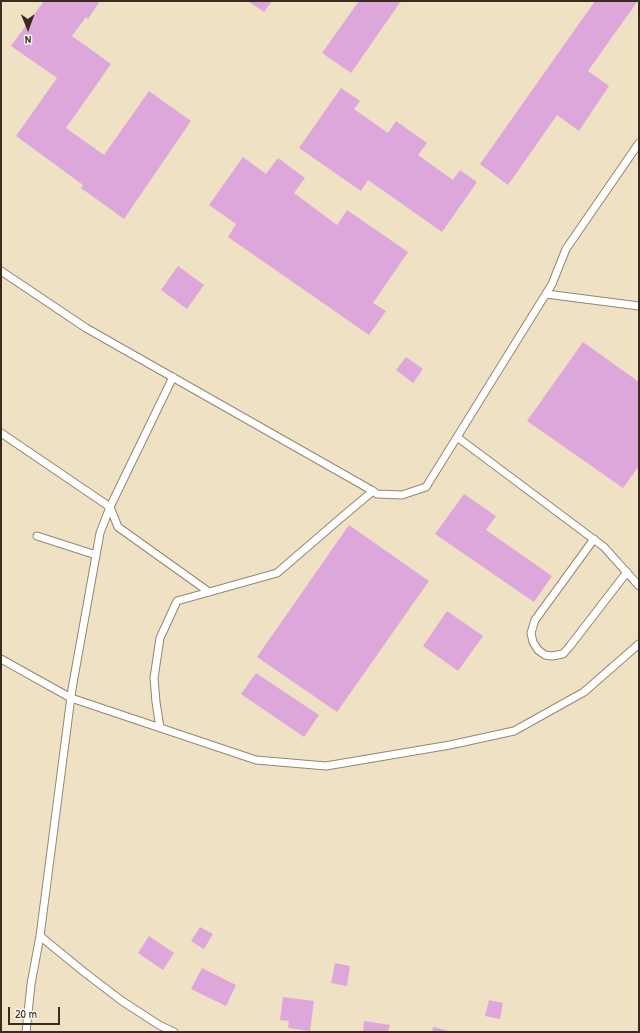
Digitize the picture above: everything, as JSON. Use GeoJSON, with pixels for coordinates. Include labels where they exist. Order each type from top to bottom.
{"type":"FeatureCollection","features":[{"type":"Feature","properties":{"kind":"lane"},"geometry":{"type":"LineString","coordinates":[[1,271],[86,328],[377,494],[402,495],[426,487],[552,284],[566,249],[639,143]]}},
{"type":"Feature","properties":{"kind":"lane"},"geometry":{"type":"LineString","coordinates":[[546,294],[639,306]]}},
{"type":"Feature","properties":{"kind":"lane"},"geometry":{"type":"LineString","coordinates":[[26,1032],[31,984],[40,936],[71,698],[100,533],[110,507],[173,377]]}},
{"type":"Feature","properties":{"kind":"lane"},"geometry":{"type":"LineString","coordinates":[[1,432],[110,507],[118,527],[209,592]]}},
{"type":"Feature","properties":{"kind":"lane"},"geometry":{"type":"LineString","coordinates":[[457,437],[604,546],[639,586]]}},
{"type":"Feature","properties":{"kind":"lane"},"geometry":{"type":"LineString","coordinates":[[160,728],[154,678],[160,638],[176,601],[277,573],[373,491]]}},
{"type":"Feature","properties":{"kind":"lane"},"geometry":{"type":"LineString","coordinates":[[37,536],[96,555]]}},
{"type":"Feature","properties":{"kind":"lane"},"geometry":{"type":"LineString","coordinates":[[594,539],[535,620],[531,633],[533,642],[538,650],[545,655],[552,656],[562,654],[570,646],[627,572]]}},
{"type":"Feature","properties":{"kind":"lane"},"geometry":{"type":"LineString","coordinates":[[1,659],[71,698],[256,760],[326,766],[450,745],[514,731],[584,692],[639,644]]}},
{"type":"Feature","properties":{"kind":"lane"},"geometry":{"type":"LineString","coordinates":[[40,936],[122,1001],[159,1025],[174,1032]]}},
{"type":"Feature","properties":{"kind":"building"},"geometry":{"type":"Polygon","coordinates":[[[44,1],[100,1],[88,19],[86,17],[72,36],[111,64],[66,128],[104,155],[149,91],[191,121],[124,219],[81,188],[83,185],[16,136],[57,78],[11,46],[44,1]]]}},
{"type":"Feature","properties":{"kind":"building"},"geometry":{"type":"Polygon","coordinates":[[[248,1],[272,1],[264,12],[248,1]]]}},
{"type":"Feature","properties":{"kind":"building"},"geometry":{"type":"Polygon","coordinates":[[[359,1],[401,1],[351,73],[322,53],[359,1]]]}},
{"type":"Feature","properties":{"kind":"building"},"geometry":{"type":"Polygon","coordinates":[[[595,1],[637,2],[588,71],[609,86],[579,131],[557,115],[508,185],[480,164],[595,1]]]}},
{"type":"Feature","properties":{"kind":"building"},"geometry":{"type":"Polygon","coordinates":[[[341,88],[360,101],[354,109],[388,133],[396,121],[427,143],[418,155],[453,180],[460,170],[477,182],[442,232],[368,180],[361,191],[299,148],[341,88]]]}},
{"type":"Feature","properties":{"kind":"building"},"geometry":{"type":"Polygon","coordinates":[[[243,157],[266,174],[278,158],[305,178],[294,193],[337,225],[347,210],[408,252],[373,303],[386,311],[369,335],[228,237],[236,224],[209,205],[243,157]]]}},
{"type":"Feature","properties":{"kind":"building"},"geometry":{"type":"Polygon","coordinates":[[[178,266],[204,285],[187,309],[161,290],[178,266]]]}},
{"type":"Feature","properties":{"kind":"building"},"geometry":{"type":"Polygon","coordinates":[[[583,342],[639,382],[639,466],[623,488],[527,421],[583,342]]]}},
{"type":"Feature","properties":{"kind":"building"},"geometry":{"type":"Polygon","coordinates":[[[406,357],[423,369],[413,383],[396,370],[406,357]]]}},
{"type":"Feature","properties":{"kind":"building"},"geometry":{"type":"Polygon","coordinates":[[[464,494],[496,516],[486,530],[552,576],[534,602],[435,534],[464,494]]]}},
{"type":"Feature","properties":{"kind":"building"},"geometry":{"type":"Polygon","coordinates":[[[349,525],[429,581],[337,712],[257,657],[349,525]]]}},
{"type":"Feature","properties":{"kind":"building"},"geometry":{"type":"Polygon","coordinates":[[[447,611],[483,636],[458,671],[423,646],[447,611]]]}},
{"type":"Feature","properties":{"kind":"building"},"geometry":{"type":"Polygon","coordinates":[[[256,673],[319,715],[304,737],[241,694],[256,673]]]}},
{"type":"Feature","properties":{"kind":"building"},"geometry":{"type":"Polygon","coordinates":[[[200,927],[213,934],[204,949],[191,941],[200,927]]]}},
{"type":"Feature","properties":{"kind":"building"},"geometry":{"type":"Polygon","coordinates":[[[149,936],[174,953],[163,970],[138,953],[149,936]]]}},
{"type":"Feature","properties":{"kind":"building"},"geometry":{"type":"Polygon","coordinates":[[[335,963],[350,966],[347,986],[331,983],[335,963]]]}},
{"type":"Feature","properties":{"kind":"building"},"geometry":{"type":"Polygon","coordinates":[[[202,968],[236,985],[226,1006],[191,989],[202,968]]]}},
{"type":"Feature","properties":{"kind":"building"},"geometry":{"type":"Polygon","coordinates":[[[283,997],[314,1001],[310,1031],[288,1028],[289,1021],[280,1020],[283,997]]]}},
{"type":"Feature","properties":{"kind":"building"},"geometry":{"type":"Polygon","coordinates":[[[489,1000],[503,1003],[500,1019],[485,1016],[489,1000]]]}},
{"type":"Feature","properties":{"kind":"building"},"geometry":{"type":"Polygon","coordinates":[[[364,1021],[390,1025],[388,1032],[363,1032],[364,1021]]]}},
{"type":"Feature","properties":{"kind":"building"},"geometry":{"type":"Polygon","coordinates":[[[433,1027],[449,1031],[449,1032],[432,1032],[433,1027]]]}}]}
